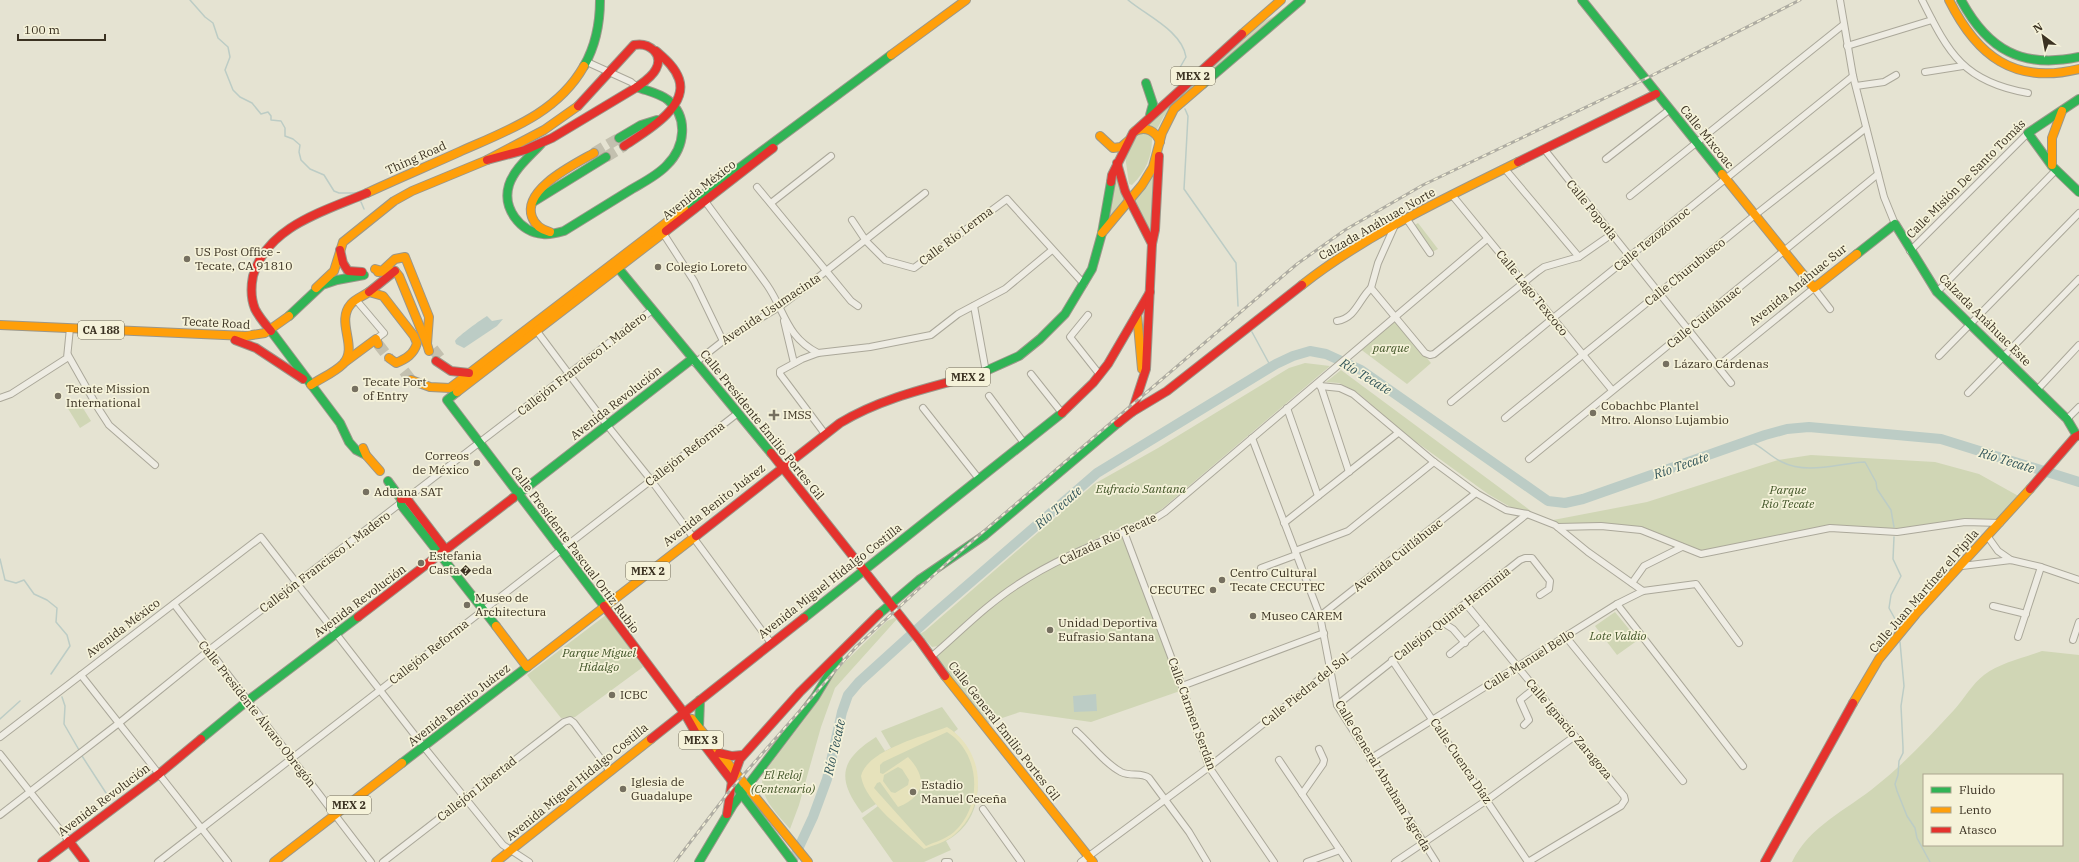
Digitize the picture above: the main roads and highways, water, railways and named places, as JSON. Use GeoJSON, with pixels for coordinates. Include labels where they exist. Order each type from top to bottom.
{"type":"FeatureCollection","features":[{"type":"Feature","properties":{"kind":"main road","name":"Thing Road"},"geometry":{"type":"LineString","coordinates":[[271,331],[259,317],[254,306],[253,284],[258,262],[268,245],[278,236],[311,217],[533,118],[551,106],[567,91],[587,62],[597,35],[600,0]]}},
{"type":"Feature","properties":{"kind":"main road","name":"Avenida México"},"geometry":{"type":"LineString","coordinates":[[447,400],[616,265],[663,233],[793,132],[816,111],[966,0]]}},
{"type":"Feature","properties":{"kind":"main road","name":"MEX 2"},"geometry":{"type":"LineString","coordinates":[[1102,233],[1109,186],[1117,163],[1128,140],[1150,115],[1281,0]]}},
{"type":"Feature","properties":{"kind":"main road","name":"MEX 2"},"geometry":{"type":"LineString","coordinates":[[1102,233],[1142,185],[1154,167],[1166,122],[1174,109],[1301,0]]}},
{"type":"Feature","properties":{"kind":"main road","name":"Calle Mixcoac"},"geometry":{"type":"LineString","coordinates":[[1582,0],[1656,94],[1814,288]]}},
{"type":"Feature","properties":{"kind":"main road"},"geometry":{"type":"LineString","coordinates":[[1949,0],[1960,20],[1976,43],[2002,61],[2017,68],[2038,74],[2061,74],[2079,69]]}},
{"type":"Feature","properties":{"kind":"main road"},"geometry":{"type":"LineString","coordinates":[[1961,0],[1975,24],[1984,35],[2013,55],[2032,61],[2048,62],[2067,61],[2079,57]]}},
{"type":"Feature","properties":{"kind":"main road"},"geometry":{"type":"LineString","coordinates":[[487,160],[544,130],[574,110],[610,73],[634,45],[639,43],[645,44],[665,58],[679,82],[680,98],[674,107],[648,130],[624,146]]}},
{"type":"Feature","properties":{"kind":"main road"},"geometry":{"type":"LineString","coordinates":[[271,331],[280,326],[334,271],[340,250],[349,236],[394,202],[434,180],[487,160],[525,150],[543,142],[647,80],[659,64],[654,50]]}},
{"type":"Feature","properties":{"kind":"main road"},"geometry":{"type":"LineString","coordinates":[[1146,83],[1153,104],[1150,115]]}},
{"type":"Feature","properties":{"kind":"main road"},"geometry":{"type":"LineString","coordinates":[[543,142],[512,178],[508,193],[508,204],[518,222],[529,230],[541,235],[554,234],[564,231],[671,163],[679,152],[683,140],[680,116],[670,101],[655,92],[637,87]]}},
{"type":"Feature","properties":{"kind":"main road","name":"Calzada Anáhuac Norte"},"geometry":{"type":"LineString","coordinates":[[843,650],[890,604],[919,580],[985,535],[1132,412],[1167,391],[1247,327],[1333,262],[1406,218],[1656,94]]}},
{"type":"Feature","properties":{"kind":"main road","name":"Calle Misión De Santo Tomás"},"geometry":{"type":"LineString","coordinates":[[2054,168],[2028,133],[2079,99]]}},
{"type":"Feature","properties":{"kind":"main road"},"geometry":{"type":"LineString","coordinates":[[2063,109],[2052,138],[2054,168],[2079,192]]}},
{"type":"Feature","properties":{"kind":"main road"},"geometry":{"type":"LineString","coordinates":[[413,378],[450,388],[616,265],[753,156],[816,111]]}},
{"type":"Feature","properties":{"kind":"main road"},"geometry":{"type":"LineString","coordinates":[[619,138],[641,125],[663,117]]}},
{"type":"Feature","properties":{"kind":"main road"},"geometry":{"type":"LineString","coordinates":[[1132,412],[1143,378],[1147,357],[1152,244],[1155,230],[1160,142],[1158,136],[1153,131],[1142,128],[1135,131]]}},
{"type":"Feature","properties":{"kind":"main road"},"geometry":{"type":"LineString","coordinates":[[1100,136],[1113,148],[1118,148],[1128,140]]}},
{"type":"Feature","properties":{"kind":"main road"},"geometry":{"type":"LineString","coordinates":[[554,234],[542,229],[535,222],[528,211],[529,205],[534,195],[543,186],[594,153]]}},
{"type":"Feature","properties":{"kind":"main road"},"geometry":{"type":"LineString","coordinates":[[529,205],[606,157]]}},
{"type":"Feature","properties":{"kind":"main road"},"geometry":{"type":"LineString","coordinates":[[1117,163],[1130,200],[1152,244]]}},
{"type":"Feature","properties":{"kind":"main road","name":"Calzada Anáhuac Este"},"geometry":{"type":"LineString","coordinates":[[1895,224],[1910,251],[1937,292],[2067,419],[2078,436]]}},
{"type":"Feature","properties":{"kind":"main road","name":"Avenida Anáhuac Sur"},"geometry":{"type":"LineString","coordinates":[[1814,288],[1895,224]]}},
{"type":"Feature","properties":{"kind":"main road","name":"Avenida Benito Juárez"},"geometry":{"type":"LineString","coordinates":[[274,862],[530,665],[825,434],[855,414],[895,397],[986,372],[1013,359],[1040,339],[1065,314],[1084,284],[1092,269],[1102,233]]}},
{"type":"Feature","properties":{"kind":"main road"},"geometry":{"type":"LineString","coordinates":[[316,288],[324,283],[364,273],[348,271],[343,263],[340,250]]}},
{"type":"Feature","properties":{"kind":"main road"},"geometry":{"type":"LineString","coordinates":[[400,256],[405,257],[428,316],[430,348],[420,330],[402,280],[395,271],[377,271],[394,259],[400,256]]}},
{"type":"Feature","properties":{"kind":"main road","name":"Calle Presidente Emilio Portes Gil"},"geometry":{"type":"LineString","coordinates":[[616,265],[783,467],[897,614]]}},
{"type":"Feature","properties":{"kind":"main road"},"geometry":{"type":"LineString","coordinates":[[343,364],[349,350],[345,321],[351,305],[395,271]]}},
{"type":"Feature","properties":{"kind":"main road"},"geometry":{"type":"LineString","coordinates":[[369,292],[377,293],[383,296],[414,336],[417,343],[416,348],[406,366],[396,363],[389,358]]}},
{"type":"Feature","properties":{"kind":"main road","name":"Avenida Miguel Hidalgo Costilla"},"geometry":{"type":"LineString","coordinates":[[496,862],[610,770],[685,714],[771,642],[1062,412],[1100,374],[1150,292]]}},
{"type":"Feature","properties":{"kind":"main road"},"geometry":{"type":"LineString","coordinates":[[1136,314],[1143,378]]}},
{"type":"Feature","properties":{"kind":"main road","name":"Tecate Road"},"geometry":{"type":"LineString","coordinates":[[0,324],[218,334],[249,337],[271,331]]}},
{"type":"Feature","properties":{"kind":"main road","name":"CA 188"},"geometry":{"type":"LineString","coordinates":[[271,331],[340,423],[345,437],[359,452],[366,455],[380,472]]}},
{"type":"Feature","properties":{"kind":"main road","name":"CA 188"},"geometry":{"type":"LineString","coordinates":[[218,334],[256,348],[284,364],[312,385]]}},
{"type":"Feature","properties":{"kind":"main road"},"geometry":{"type":"LineString","coordinates":[[312,385],[377,341]]}},
{"type":"Feature","properties":{"kind":"main road"},"geometry":{"type":"LineString","coordinates":[[438,359],[469,373]]}},
{"type":"Feature","properties":{"kind":"main road","name":"Avenida Revolución"},"geometry":{"type":"LineString","coordinates":[[42,862],[159,774],[246,702],[694,361]]}},
{"type":"Feature","properties":{"kind":"main road","name":"Calle Presidente Pascual Ortiz Rubio"},"geometry":{"type":"LineString","coordinates":[[447,400],[685,714],[695,733],[732,781]]}},
{"type":"Feature","properties":{"kind":"main road","name":"Calle Juan Martínez el Pípila"},"geometry":{"type":"LineString","coordinates":[[1765,862],[1847,713],[1879,659],[1916,614],[1962,566],[2078,436]]}},
{"type":"Feature","properties":{"kind":"main road"},"geometry":{"type":"LineString","coordinates":[[388,481],[487,607],[530,665]]}},
{"type":"Feature","properties":{"kind":"main road","name":"Calle General Emilio Portes Gil"},"geometry":{"type":"LineString","coordinates":[[897,614],[920,641],[955,690],[1091,859]]}},
{"type":"Feature","properties":{"kind":"main road"},"geometry":{"type":"LineString","coordinates":[[728,814],[732,781],[738,762],[742,755],[800,692],[843,650]]}},
{"type":"Feature","properties":{"kind":"main road"},"geometry":{"type":"LineString","coordinates":[[699,862],[728,814],[815,697],[843,650]]}},
{"type":"Feature","properties":{"kind":"main road"},"geometry":{"type":"LineString","coordinates":[[699,727],[700,700]]}},
{"type":"Feature","properties":{"kind":"main road","name":"Calle Presidente Pascual Ortiz Rubio"},"geometry":{"type":"LineString","coordinates":[[685,714],[699,727],[736,772]]}},
{"type":"Feature","properties":{"kind":"main road"},"geometry":{"type":"LineString","coordinates":[[719,753],[732,756],[742,755]]}},
{"type":"Feature","properties":{"kind":"main road","name":"MEX 3"},"geometry":{"type":"LineString","coordinates":[[736,772],[808,862]]}},
{"type":"Feature","properties":{"kind":"main road","name":"MEX 3"},"geometry":{"type":"LineString","coordinates":[[732,781],[793,862]]}},
{"type":"Feature","properties":{"kind":"main road"},"geometry":{"type":"LineString","coordinates":[[69,841],[85,862]]}},
{"type":"Feature","properties":{"kind":"waterway"},"geometry":{"type":"LineString","coordinates":[[190,0],[205,17],[213,23],[218,38],[228,47],[230,57],[225,70],[233,90],[240,97],[252,103],[261,114],[268,112],[271,116],[271,120],[281,121],[285,128],[285,136],[293,139],[300,145],[299,152],[301,160],[310,169],[324,175],[334,191],[339,193],[358,193]]}},
{"type":"Feature","properties":{"kind":"waterway"},"geometry":{"type":"LineString","coordinates":[[1128,0],[1163,25],[1178,39],[1186,57],[1174,78],[1176,84]]}},
{"type":"Feature","properties":{"kind":"waterway"},"geometry":{"type":"LineString","coordinates":[[1185,109],[1188,116],[1184,189],[1236,263],[1238,306]]}},
{"type":"Feature","properties":{"kind":"waterway"},"geometry":{"type":"LineString","coordinates":[[361,202],[364,209]]}},
{"type":"Feature","properties":{"kind":"waterway"},"geometry":{"type":"LineString","coordinates":[[1252,332],[1271,367]]}},
{"type":"Feature","properties":{"kind":"waterway","name":"Río Tecate"},"geometry":{"type":"LineString","coordinates":[[792,862],[813,817],[827,779],[842,712],[848,695],[859,682],[934,614],[1097,473],[1276,364],[1293,356],[1310,351],[1326,354],[1361,370],[1548,501],[1565,503],[1583,499],[1765,435],[1787,429],[1809,427],[1941,439],[2079,482]]}},
{"type":"Feature","properties":{"kind":"waterway"},"geometry":{"type":"LineString","coordinates":[[1748,441],[1757,445],[1782,462],[1802,468],[1865,462],[1876,482],[1877,489],[1891,510],[1894,527]]}},
{"type":"Feature","properties":{"kind":"waterway"},"geometry":{"type":"LineString","coordinates":[[1894,537],[1893,559],[1901,576],[1891,595],[1889,608],[1895,619],[1897,630]]}},
{"type":"Feature","properties":{"kind":"waterway"},"geometry":{"type":"LineString","coordinates":[[0,559],[5,580],[16,583],[24,580],[34,594],[47,600],[57,608],[56,622],[67,635],[70,646],[51,674]]}},
{"type":"Feature","properties":{"kind":"waterway"},"geometry":{"type":"LineString","coordinates":[[1900,642],[1904,686],[1901,706],[1903,753],[1899,761],[1898,775],[1895,784],[1907,816],[1915,828],[1917,838],[1930,862]]}},
{"type":"Feature","properties":{"kind":"waterway"},"geometry":{"type":"LineString","coordinates":[[62,697],[65,706],[64,724],[79,750]]}},
{"type":"Feature","properties":{"kind":"waterway"},"geometry":{"type":"LineString","coordinates":[[0,719],[20,701]]}},
{"type":"Feature","properties":{"kind":"waterway"},"geometry":{"type":"LineString","coordinates":[[82,756],[106,793]]}},
{"type":"Feature","properties":{"kind":"tunnel"},"geometry":{"type":"LineString","coordinates":[[594,153],[619,138]]}},
{"type":"Feature","properties":{"kind":"tunnel"},"geometry":{"type":"LineString","coordinates":[[606,157],[624,146]]}},
{"type":"Feature","properties":{"kind":"tunnel"},"geometry":{"type":"LineString","coordinates":[[378,344],[389,358]]}},
{"type":"Feature","properties":{"kind":"tunnel"},"geometry":{"type":"LineString","coordinates":[[433,349],[440,358]]}},
{"type":"Feature","properties":{"kind":"tunnel"},"geometry":{"type":"LineString","coordinates":[[404,371],[411,380]]}},
{"type":"Feature","properties":{"kind":"railway"},"geometry":{"type":"LineString","coordinates":[[675,862],[731,789],[856,647],[949,561],[1297,264],[1345,230],[1423,185],[1645,79],[1800,0]]}},
{"type":"Feature","properties":{"kind":"place","name":"US Post Office - Tecate, CA 91810"},"geometry":{"type":"Point","coordinates":[187,259]}},
{"type":"Feature","properties":{"kind":"place","name":"Colegio Loreto"},"geometry":{"type":"Point","coordinates":[658,267]}},
{"type":"Feature","properties":{"kind":"place","name":"Lázaro Cárdenas"},"geometry":{"type":"Point","coordinates":[1666,364]}},
{"type":"Feature","properties":{"kind":"place","name":"Tecate Port of Entry"},"geometry":{"type":"Point","coordinates":[355,389]}},
{"type":"Feature","properties":{"kind":"place","name":"Tecate Mission International"},"geometry":{"type":"Point","coordinates":[58,396]}},
{"type":"Feature","properties":{"kind":"place","name":"Cobachbc Plantel Mtro. Alonso Lujambio"},"geometry":{"type":"Point","coordinates":[1593,413]}},
{"type":"Feature","properties":{"kind":"place","name":"IMSS"},"geometry":{"type":"Point","coordinates":[774,415]}},
{"type":"Feature","properties":{"kind":"place","name":"Correos de México"},"geometry":{"type":"Point","coordinates":[477,463]}},
{"type":"Feature","properties":{"kind":"place","name":"Aduana SAT"},"geometry":{"type":"Point","coordinates":[366,492]}},
{"type":"Feature","properties":{"kind":"place","name":"Estefania Casta�eda"},"geometry":{"type":"Point","coordinates":[421,563]}},
{"type":"Feature","properties":{"kind":"place","name":"Centro Cultural Tecate CECUTEC"},"geometry":{"type":"Point","coordinates":[1222,580]}},
{"type":"Feature","properties":{"kind":"place","name":"CECUTEC"},"geometry":{"type":"Point","coordinates":[1213,590]}},
{"type":"Feature","properties":{"kind":"place","name":"Museo de Architectura"},"geometry":{"type":"Point","coordinates":[467,605]}},
{"type":"Feature","properties":{"kind":"place","name":"Museo CAREM"},"geometry":{"type":"Point","coordinates":[1253,616]}},
{"type":"Feature","properties":{"kind":"place","name":"Unidad Deportiva Eufrasio Santana"},"geometry":{"type":"Point","coordinates":[1050,630]}},
{"type":"Feature","properties":{"kind":"place","name":"ICBC"},"geometry":{"type":"Point","coordinates":[612,695]}},
{"type":"Feature","properties":{"kind":"place","name":"Iglesia de Guadalupe"},"geometry":{"type":"Point","coordinates":[623,789]}},
{"type":"Feature","properties":{"kind":"place","name":"Estadio Manuel Ceceña"},"geometry":{"type":"Point","coordinates":[913,792]}},
{"type":"Feature","properties":{"kind":"park label","name":"parque"},"geometry":{"type":"Point","coordinates":[1391,348]}},
{"type":"Feature","properties":{"kind":"park label","name":"Eufracio Santana"},"geometry":{"type":"Point","coordinates":[1141,489]}},
{"type":"Feature","properties":{"kind":"park label","name":"Parque Rio Tecate"},"geometry":{"type":"Point","coordinates":[1788,497]}},
{"type":"Feature","properties":{"kind":"park label","name":"Lote Valdio"},"geometry":{"type":"Point","coordinates":[1618,636]}},
{"type":"Feature","properties":{"kind":"park label","name":"Parque Miguel Hidalgo"},"geometry":{"type":"Point","coordinates":[599,660]}},
{"type":"Feature","properties":{"kind":"park label","name":"El Reloj (Centenario)"},"geometry":{"type":"Point","coordinates":[783,782]}}]}
